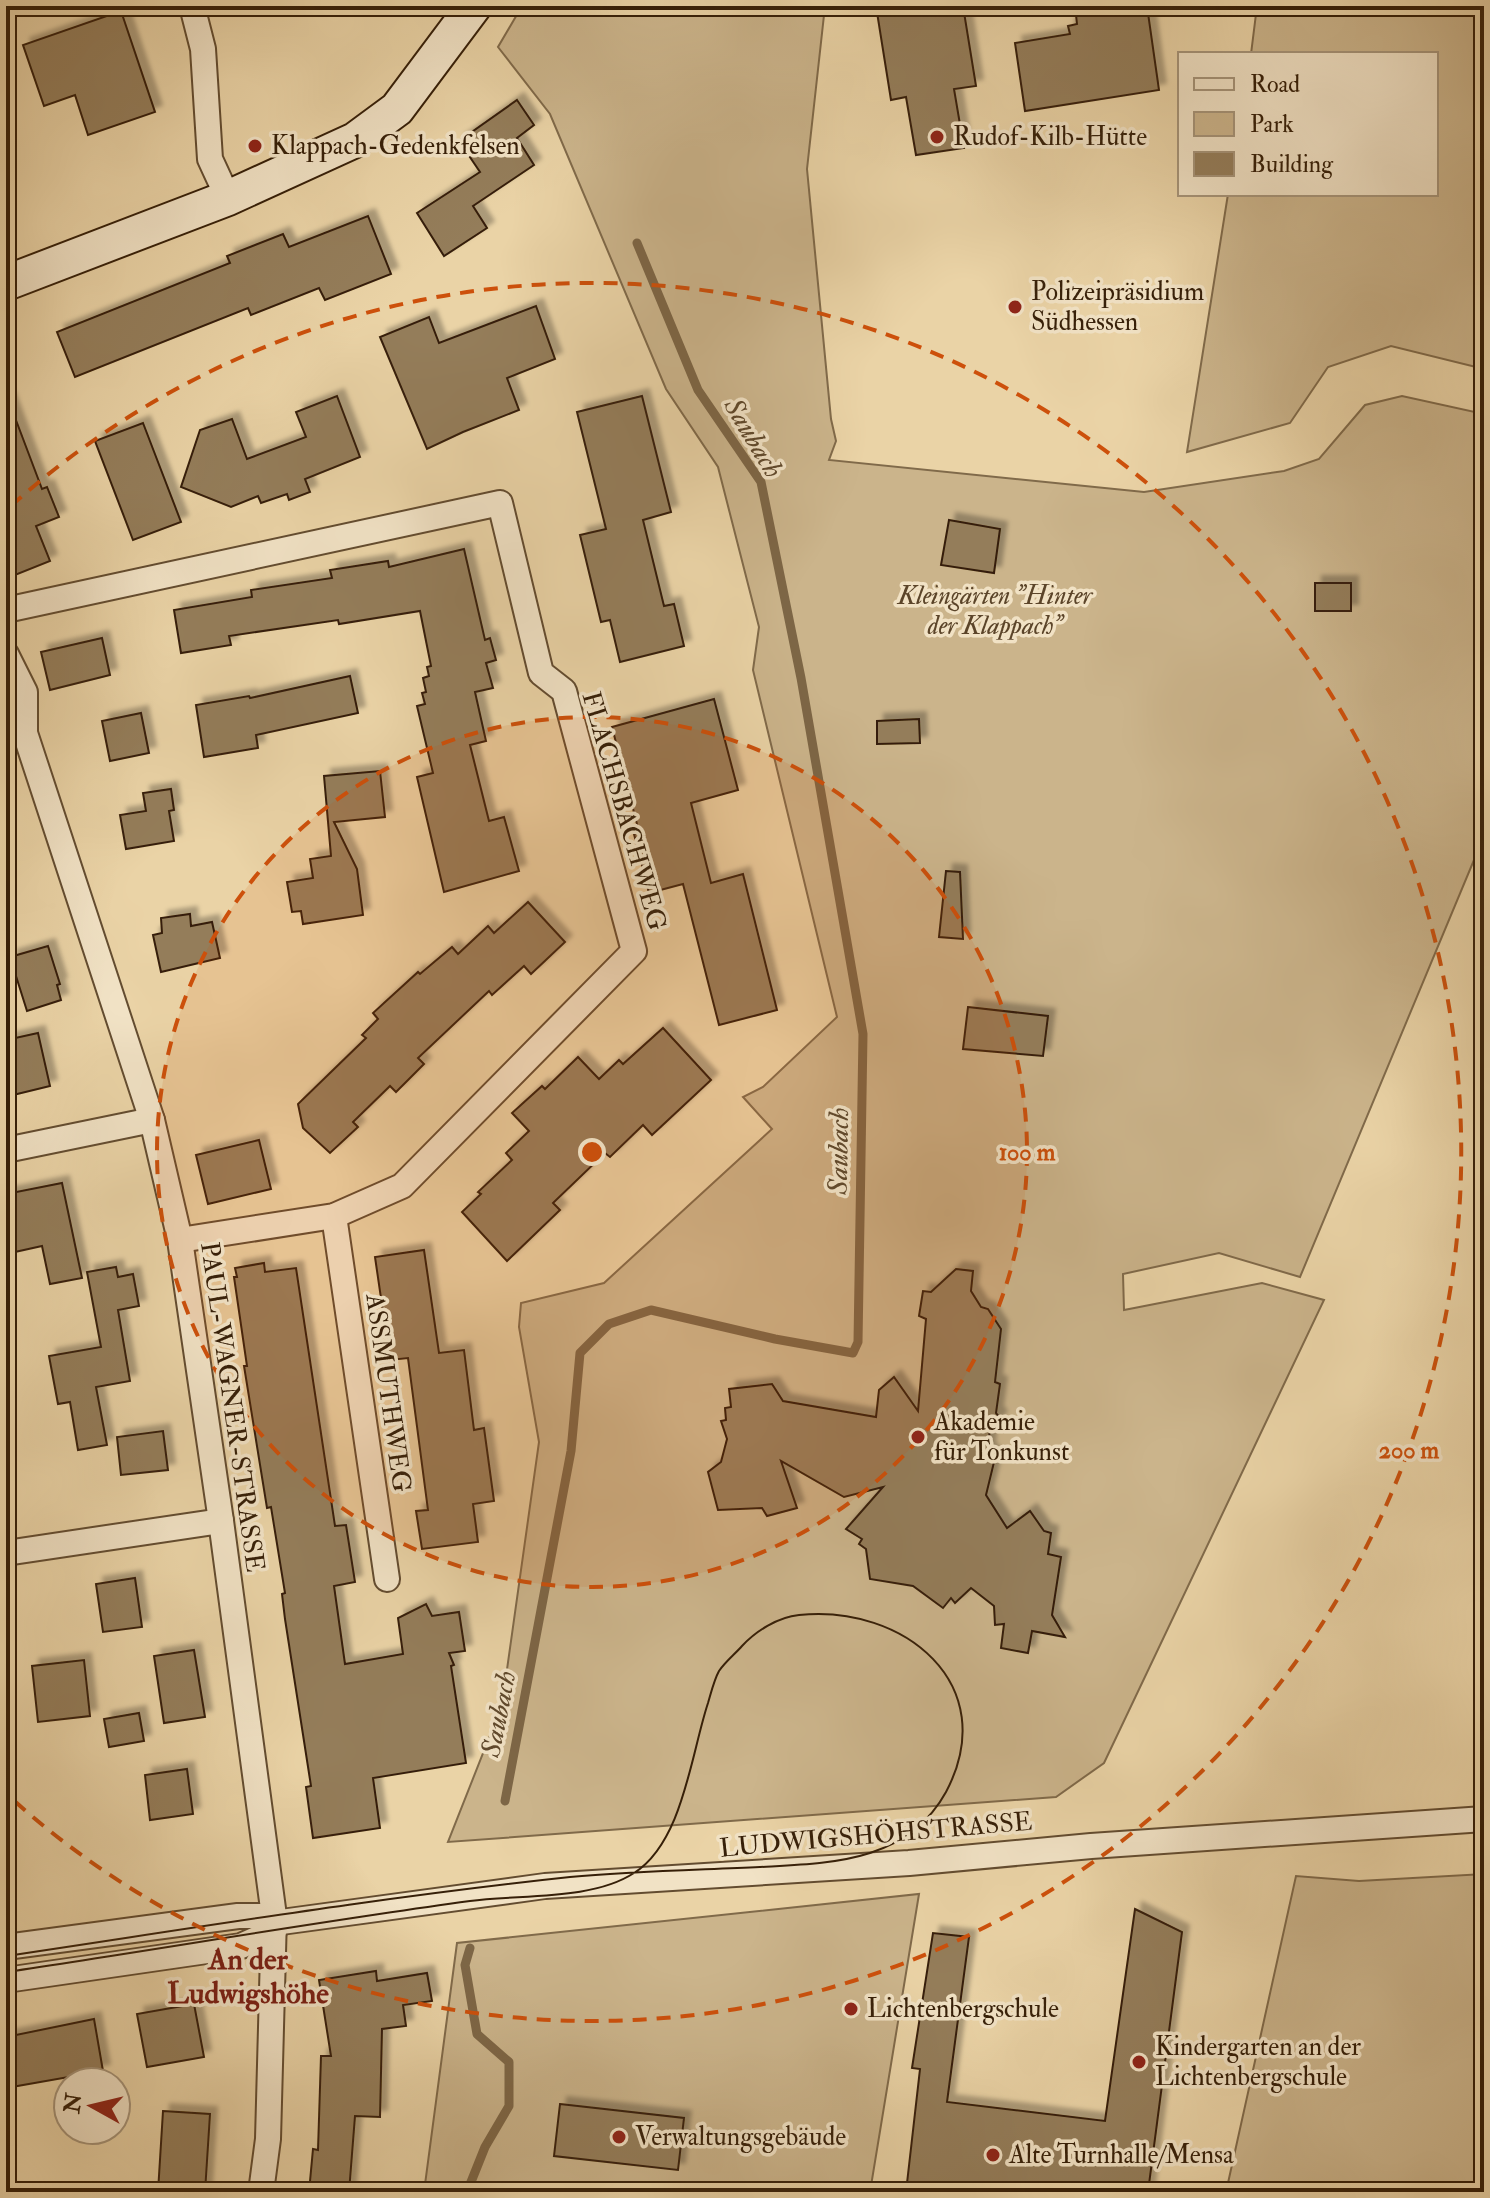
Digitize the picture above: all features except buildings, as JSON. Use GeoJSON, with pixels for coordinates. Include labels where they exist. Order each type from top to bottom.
{"type":"FeatureCollection","features":[{"type":"Feature","properties":{"kind":"main road"},"geometry":{"type":"LineString","coordinates":[[6,283],[228,198],[328,154],[375,127],[397,109],[474,6]]}},
{"type":"Feature","properties":{"kind":"street"},"geometry":{"type":"LineString","coordinates":[[192,6],[203,49],[210,159],[228,198]]}},
{"type":"Feature","properties":{"kind":"street","name":"FLACHSBACHWEG"},"geometry":{"type":"LineString","coordinates":[[6,610],[500,503],[541,673],[564,691],[634,951],[402,1186],[334,1216],[180,1240]]}},
{"type":"Feature","properties":{"kind":"street","name":"PAUL-WAGNER-STRASSE"},"geometry":{"type":"LineString","coordinates":[[6,654],[25,692],[16,736],[152,1120],[180,1240],[274,1924],[268,2139],[261,2192]]}},
{"type":"Feature","properties":{"kind":"street"},"geometry":{"type":"LineString","coordinates":[[6,1150],[152,1120]]}},
{"type":"Feature","properties":{"kind":"street","name":"ASSMUTHWEG"},"geometry":{"type":"LineString","coordinates":[[334,1216],[387,1579]]}},
{"type":"Feature","properties":{"kind":"street"},"geometry":{"type":"LineString","coordinates":[[6,1553],[221,1521]]}},
{"type":"Feature","properties":{"kind":"street","name":"LUDWIGSHÖHSTRASSE"},"geometry":{"type":"LineString","coordinates":[[6,1947],[238,1916],[274,1924],[545,1886],[909,1863],[1091,1846],[1484,1819]]}},
{"type":"Feature","properties":{"kind":"street","name":"LUDWIGSHÖHSTRASSE"},"geometry":{"type":"LineString","coordinates":[[6,1980],[241,1946],[274,1924]]}},
{"type":"Feature","properties":{"kind":"green space","name":"Kleingärten \"Hinter der Klappach\""},"geometry":{"type":"Polygon","coordinates":[[[522,6],[825,6],[807,169],[831,419],[836,441],[829,460],[1144,492],[1284,471],[1319,459],[1365,405],[1402,396],[1484,414],[1484,836],[1300,1277],[1219,1253],[1123,1274],[1124,1310],[1262,1283],[1324,1300],[1104,1763],[1056,1797],[448,1842],[502,1705],[539,1442],[519,1327],[521,1303],[604,1283],[772,1129],[743,1097],[763,1087],[837,1017],[753,670],[759,627],[718,467],[666,389],[550,114],[498,47],[522,6]]]}},
{"type":"Feature","properties":{"kind":"green space"},"geometry":{"type":"Polygon","coordinates":[[[1257,6],[1484,6],[1484,369],[1391,346],[1328,367],[1290,423],[1187,452],[1228,196],[1438,196],[1438,52],[1251,52],[1257,6]]]}},
{"type":"Feature","properties":{"kind":"green space"},"geometry":{"type":"Polygon","coordinates":[[[1484,1874],[1484,2192],[1226,2192],[1296,1876],[1359,1881],[1484,1874]]]}},
{"type":"Feature","properties":{"kind":"green space"},"geometry":{"type":"Polygon","coordinates":[[[919,1894],[870,2192],[424,2192],[457,1943],[919,1894]]]}},
{"type":"Feature","properties":{"kind":"waterway","name":"Saubach"},"geometry":{"type":"LineString","coordinates":[[505,1801],[571,1451],[580,1353],[609,1324],[651,1310],[775,1339],[853,1353],[858,1342],[863,1034],[801,678],[761,482],[698,390],[637,243]]}},
{"type":"Feature","properties":{"kind":"waterway","name":"Saubach"},"geometry":{"type":"LineString","coordinates":[[467,2192],[485,2147],[509,2106],[509,2062],[477,2034],[465,1965],[470,1948]]}},
{"type":"Feature","properties":{"kind":"tram line"},"geometry":{"type":"LineString","coordinates":[[6,1956],[499,1885],[617,1873],[641,1872],[665,1871],[760,1867],[802,1865],[857,1857],[905,1837],[932,1813],[946,1792],[960,1753],[962,1717],[952,1686],[933,1659],[906,1638],[874,1623],[838,1615],[791,1616],[754,1635],[719,1671],[683,1796],[664,1841],[651,1859],[634,1873],[617,1882],[576,1892],[470,1901],[6,1972]]}},
{"type":"Feature","properties":{"kind":"place","name":"Rudof-Kilb-Hütte"},"geometry":{"type":"Point","coordinates":[937,137]}},
{"type":"Feature","properties":{"kind":"place","name":"Klappach-Gedenkfelsen"},"geometry":{"type":"Point","coordinates":[255,146]}},
{"type":"Feature","properties":{"kind":"place","name":"Polizeipräsidium Südhessen"},"geometry":{"type":"Point","coordinates":[1015,307]}},
{"type":"Feature","properties":{"kind":"place","name":"Akademie für Tonkunst"},"geometry":{"type":"Point","coordinates":[918,1437]}},
{"type":"Feature","properties":{"kind":"place","name":"Lichtenbergschule"},"geometry":{"type":"Point","coordinates":[851,2009]}},
{"type":"Feature","properties":{"kind":"place","name":"Kindergarten an der Lichtenbergschule"},"geometry":{"type":"Point","coordinates":[1139,2062]}},
{"type":"Feature","properties":{"kind":"place","name":"Verwaltungsgebäude"},"geometry":{"type":"Point","coordinates":[619,2137]}},
{"type":"Feature","properties":{"kind":"place","name":"Alte Turnhalle/Mensa"},"geometry":{"type":"Point","coordinates":[993,2155]}},
{"type":"Feature","properties":{"kind":"district","name":"An der Ludwigshöhe"},"geometry":{"type":"Point","coordinates":[248,1976]}}]}
